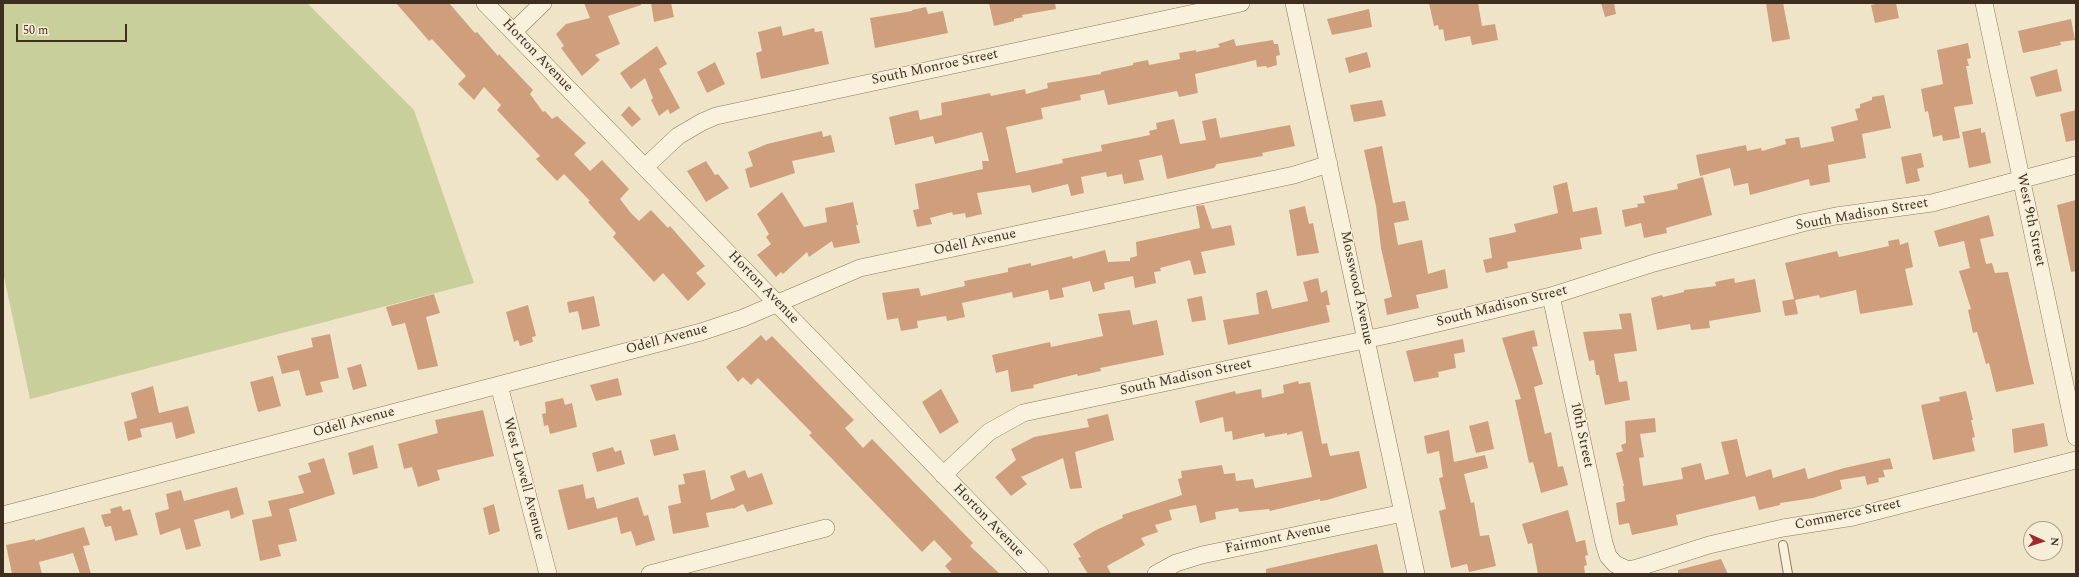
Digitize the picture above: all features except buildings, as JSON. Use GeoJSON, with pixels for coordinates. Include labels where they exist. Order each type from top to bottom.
{"type":"FeatureCollection","features":[{"type":"Feature","properties":{"kind":"street","name":"Horton Avenue"},"geometry":{"type":"LineString","coordinates":[[485,3],[1040,574]]}},
{"type":"Feature","properties":{"kind":"street"},"geometry":{"type":"LineString","coordinates":[[513,32],[543,3]]}},
{"type":"Feature","properties":{"kind":"street","name":"South Monroe Street"},"geometry":{"type":"LineString","coordinates":[[645,167],[683,133],[716,116],[1241,3]]}},
{"type":"Feature","properties":{"kind":"street","name":"Mosswood Avenue"},"geometry":{"type":"LineString","coordinates":[[1294,3],[1416,574]]}},
{"type":"Feature","properties":{"kind":"street","name":"West 9th Street"},"geometry":{"type":"LineString","coordinates":[[1984,3],[2076,437]]}},
{"type":"Feature","properties":{"kind":"street","name":"Odell Avenue"},"geometry":{"type":"LineString","coordinates":[[3,515],[701,332],[743,318],[860,268],[1294,175],[1329,164]]}},
{"type":"Feature","properties":{"kind":"street","name":"South Madison Street"},"geometry":{"type":"LineString","coordinates":[[943,475],[989,432],[1023,413],[1367,340],[1551,296],[1654,262],[1802,223],[1836,216],[1932,203],[2076,165]]}},
{"type":"Feature","properties":{"kind":"street","name":"10th Street"},"geometry":{"type":"LineString","coordinates":[[1551,296],[1604,543],[1608,556],[1621,568]]}},
{"type":"Feature","properties":{"kind":"street","name":"West Lowell Avenue"},"geometry":{"type":"LineString","coordinates":[[498,385],[548,574]]}},
{"type":"Feature","properties":{"kind":"street","name":"Commerce Street"},"geometry":{"type":"LineString","coordinates":[[1621,568],[1628,570],[1637,568],[1708,545],[1783,528],[1852,517],[2076,460]]}},
{"type":"Feature","properties":{"kind":"street","name":"Fairmont Avenue"},"geometry":{"type":"LineString","coordinates":[[1156,574],[1176,563],[1202,555],[1403,513]]}},
{"type":"Feature","properties":{"kind":"street"},"geometry":{"type":"LineString","coordinates":[[650,574],[826,528]]}},
{"type":"Feature","properties":{"kind":"lane"},"geometry":{"type":"LineString","coordinates":[[1784,545],[1788,574]]}},
{"type":"Feature","properties":{"kind":"green space"},"geometry":{"type":"Polygon","coordinates":[[[3,3],[307,3],[414,110],[474,283],[30,399],[3,272],[3,3]]]}}]}
